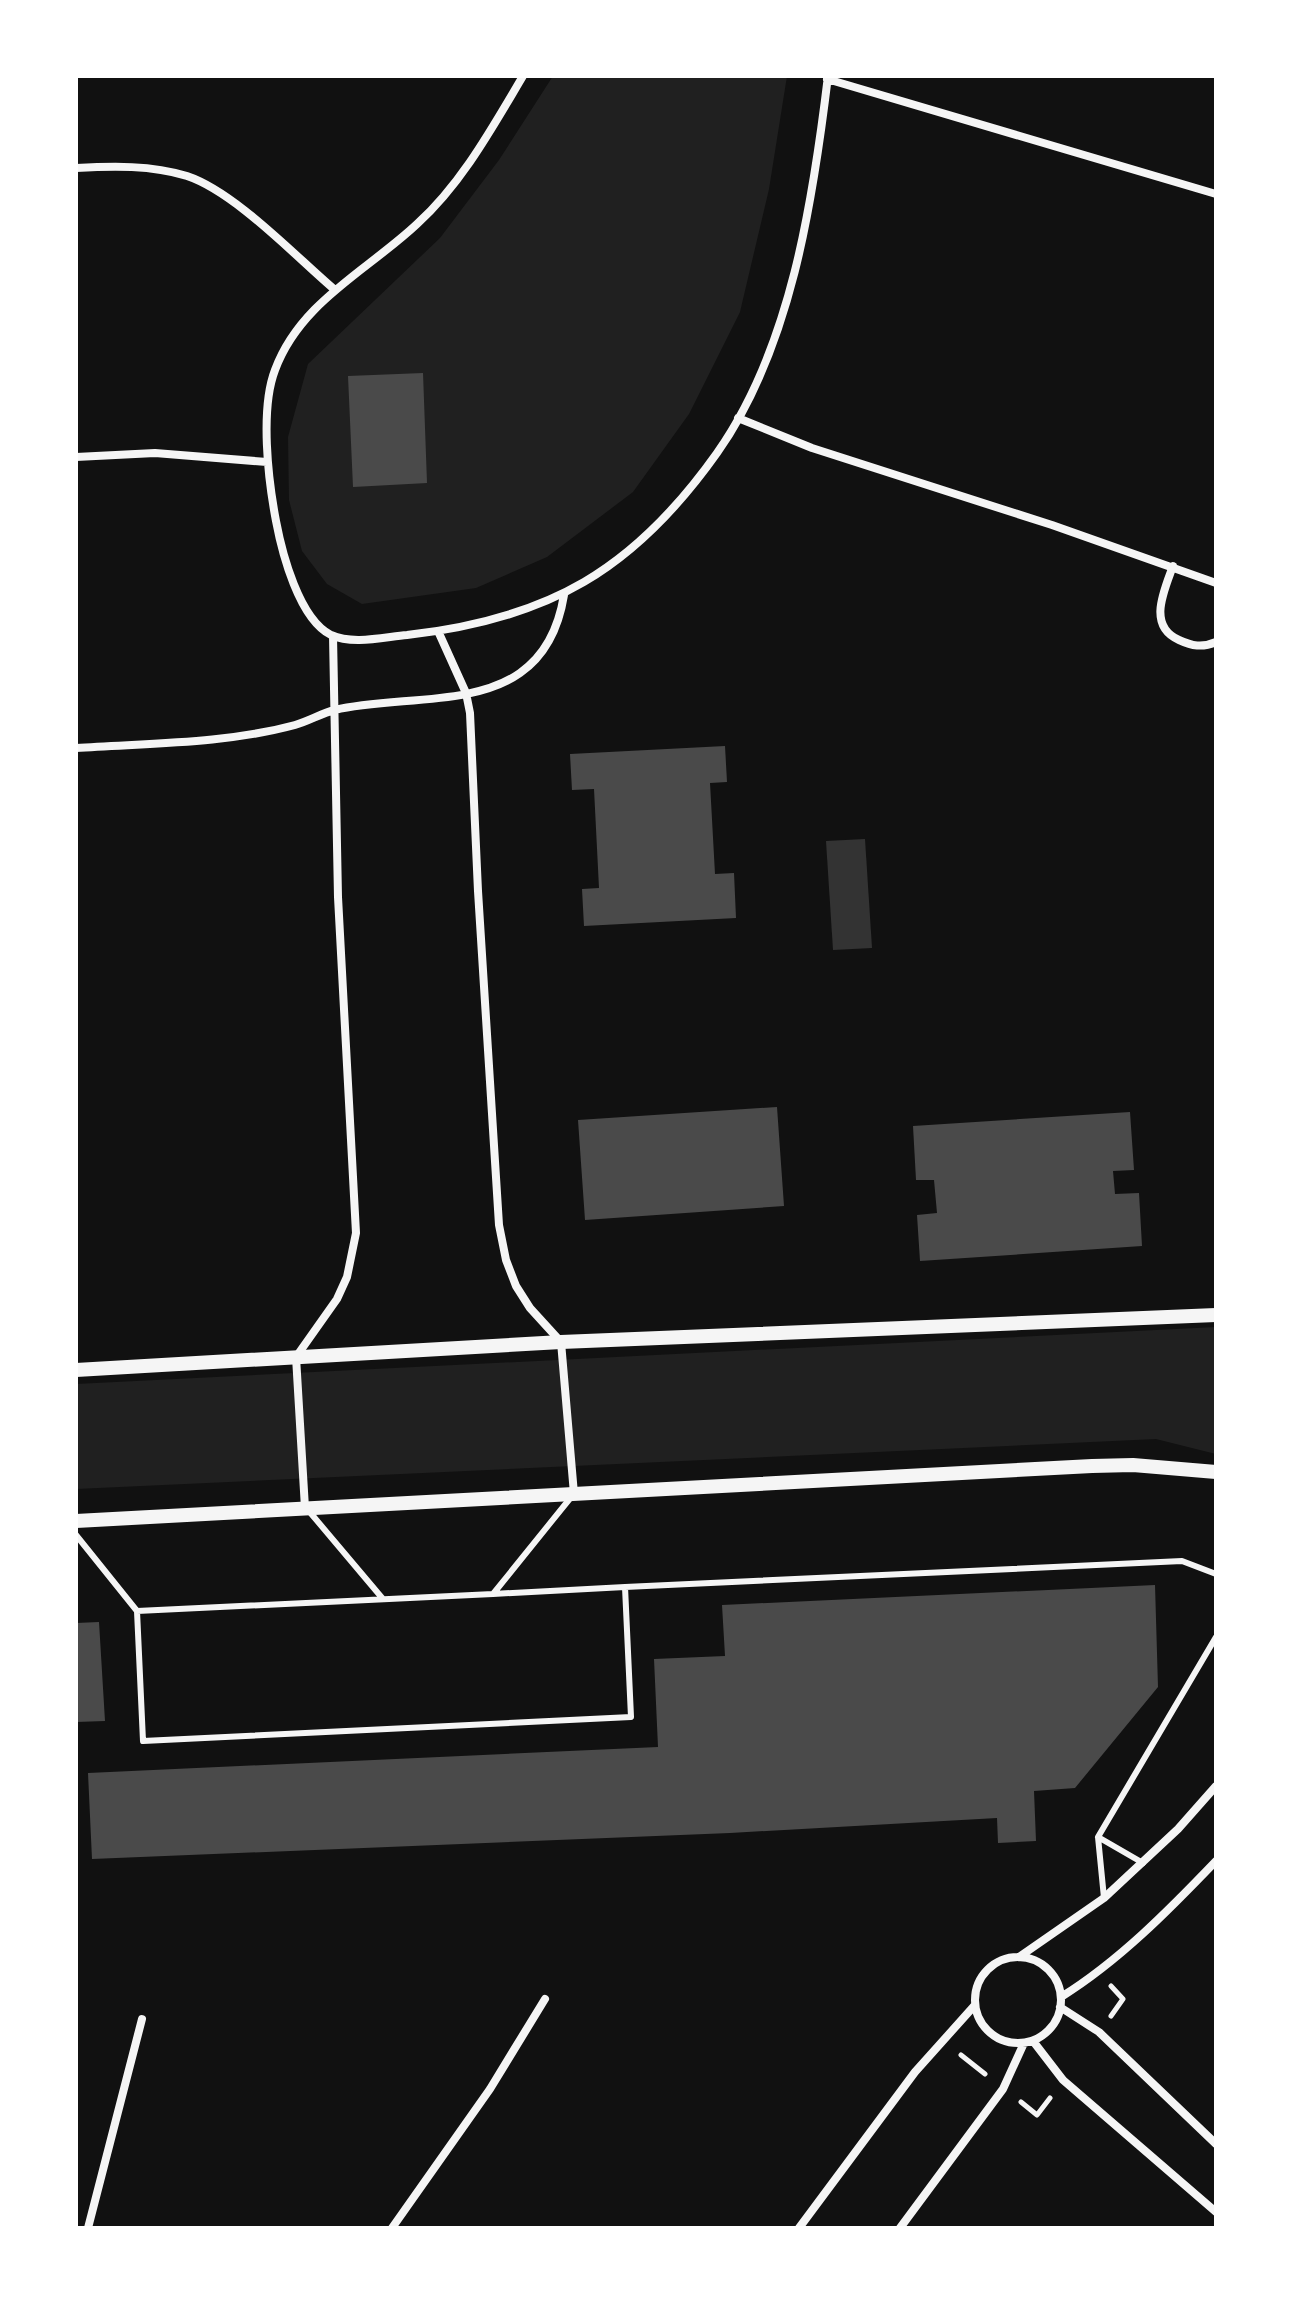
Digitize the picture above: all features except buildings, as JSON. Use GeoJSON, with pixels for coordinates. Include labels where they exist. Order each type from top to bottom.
{"type":"FeatureCollection","features":[{"type":"Feature","properties":{"kind":"street"},"geometry":{"type":"LineString","coordinates":[[523,76],[477,150],[440,200],[416,225],[335,290],[296,330],[273,374],[268,403],[267,462],[279,534],[306,609],[319,626],[333,636],[370,639],[438,631],[493,620],[564,595],[635,547],[692,484],[718,452],[768,359],[790,286],[812,184],[828,77],[1216,194]]}},
{"type":"Feature","properties":{"kind":"street"},"geometry":{"type":"LineString","coordinates":[[76,168],[148,168],[169,171],[208,185],[228,197],[335,290]]}},
{"type":"Feature","properties":{"kind":"street"},"geometry":{"type":"LineString","coordinates":[[738,418],[812,448],[1173,566],[1216,583]]}},
{"type":"Feature","properties":{"kind":"street"},"geometry":{"type":"LineString","coordinates":[[76,457],[155,453],[267,462]]}},
{"type":"Feature","properties":{"kind":"street"},"geometry":{"type":"LineString","coordinates":[[1173,566],[1160,609],[1165,629],[1172,637],[1194,646],[1216,642]]}},
{"type":"Feature","properties":{"kind":"street"},"geometry":{"type":"LineString","coordinates":[[76,748],[244,734],[297,725],[335,710],[466,693],[502,684],[522,672],[552,638],[561,617],[564,595]]}},
{"type":"Feature","properties":{"kind":"street"},"geometry":{"type":"LineString","coordinates":[[438,631],[466,693],[471,731],[499,1225],[506,1260],[516,1286],[530,1308],[561,1342],[574,1494]]}},
{"type":"Feature","properties":{"kind":"street"},"geometry":{"type":"LineString","coordinates":[[305,1508],[296,1357],[337,1299],[347,1277],[356,1233],[338,897],[333,636]]}},
{"type":"Feature","properties":{"kind":"street"},"geometry":{"type":"LineString","coordinates":[[76,1370],[561,1342],[1216,1315]]}},
{"type":"Feature","properties":{"kind":"street"},"geometry":{"type":"LineString","coordinates":[[76,1521],[1133,1465],[1216,1472]]}},
{"type":"Feature","properties":{"kind":"street"},"geometry":{"type":"LineString","coordinates":[[1019,1957],[1104,1898],[1143,1863],[1216,1786]]}},
{"type":"Feature","properties":{"kind":"street"},"geometry":{"type":"LineString","coordinates":[[1061,1997],[1099,1972],[1216,1861]]}},
{"type":"Feature","properties":{"kind":"street"},"geometry":{"type":"LineString","coordinates":[[900,2228],[1003,2089],[1029,2042],[1046,2033],[1055,2021],[1061,1997],[1057,1982],[1047,1969],[1019,1957],[1005,1959],[982,1976],[976,1990],[975,2005],[986,2030],[998,2038],[1029,2042],[1063,2080],[1216,2212]]}},
{"type":"Feature","properties":{"kind":"street"},"geometry":{"type":"LineString","coordinates":[[392,2228],[490,2089],[545,1999]]}},
{"type":"Feature","properties":{"kind":"street"},"geometry":{"type":"LineString","coordinates":[[799,2228],[915,2072],[975,2005]]}},
{"type":"Feature","properties":{"kind":"street"},"geometry":{"type":"LineString","coordinates":[[1060,2007],[1099,2032],[1216,2144]]}},
{"type":"Feature","properties":{"kind":"street"},"geometry":{"type":"LineString","coordinates":[[88,2228],[142,2019]]}},
{"type":"Feature","properties":{"kind":"lane"},"geometry":{"type":"LineString","coordinates":[[493,1594],[574,1494]]}},
{"type":"Feature","properties":{"kind":"lane"},"geometry":{"type":"LineString","coordinates":[[305,1508],[383,1599]]}},
{"type":"Feature","properties":{"kind":"lane"},"geometry":{"type":"LineString","coordinates":[[76,1535],[137,1611],[143,1741],[631,1717],[625,1587]]}},
{"type":"Feature","properties":{"kind":"lane"},"geometry":{"type":"LineString","coordinates":[[137,1611],[1182,1561],[1216,1574]]}},
{"type":"Feature","properties":{"kind":"lane"},"geometry":{"type":"LineString","coordinates":[[1104,1898],[1098,1837],[1216,1637]]}},
{"type":"Feature","properties":{"kind":"lane"},"geometry":{"type":"LineString","coordinates":[[1098,1837],[1143,1863]]}},
{"type":"Feature","properties":{"kind":"shaded area"},"geometry":{"type":"Polygon","coordinates":[[[553,76],[787,76],[769,189],[740,312],[689,414],[633,492],[547,557],[476,588],[362,604],[327,584],[302,551],[289,500],[288,437],[308,364],[440,238],[499,160],[553,76]]]}},
{"type":"Feature","properties":{"kind":"shaded area"},"geometry":{"type":"Polygon","coordinates":[[[865,839],[872,948],[833,950],[826,841],[865,839]]]}},
{"type":"Feature","properties":{"kind":"shaded area"},"geometry":{"type":"Polygon","coordinates":[[[1216,1327],[1216,1454],[1156,1439],[76,1489],[76,1384],[1216,1327]]]}}]}
